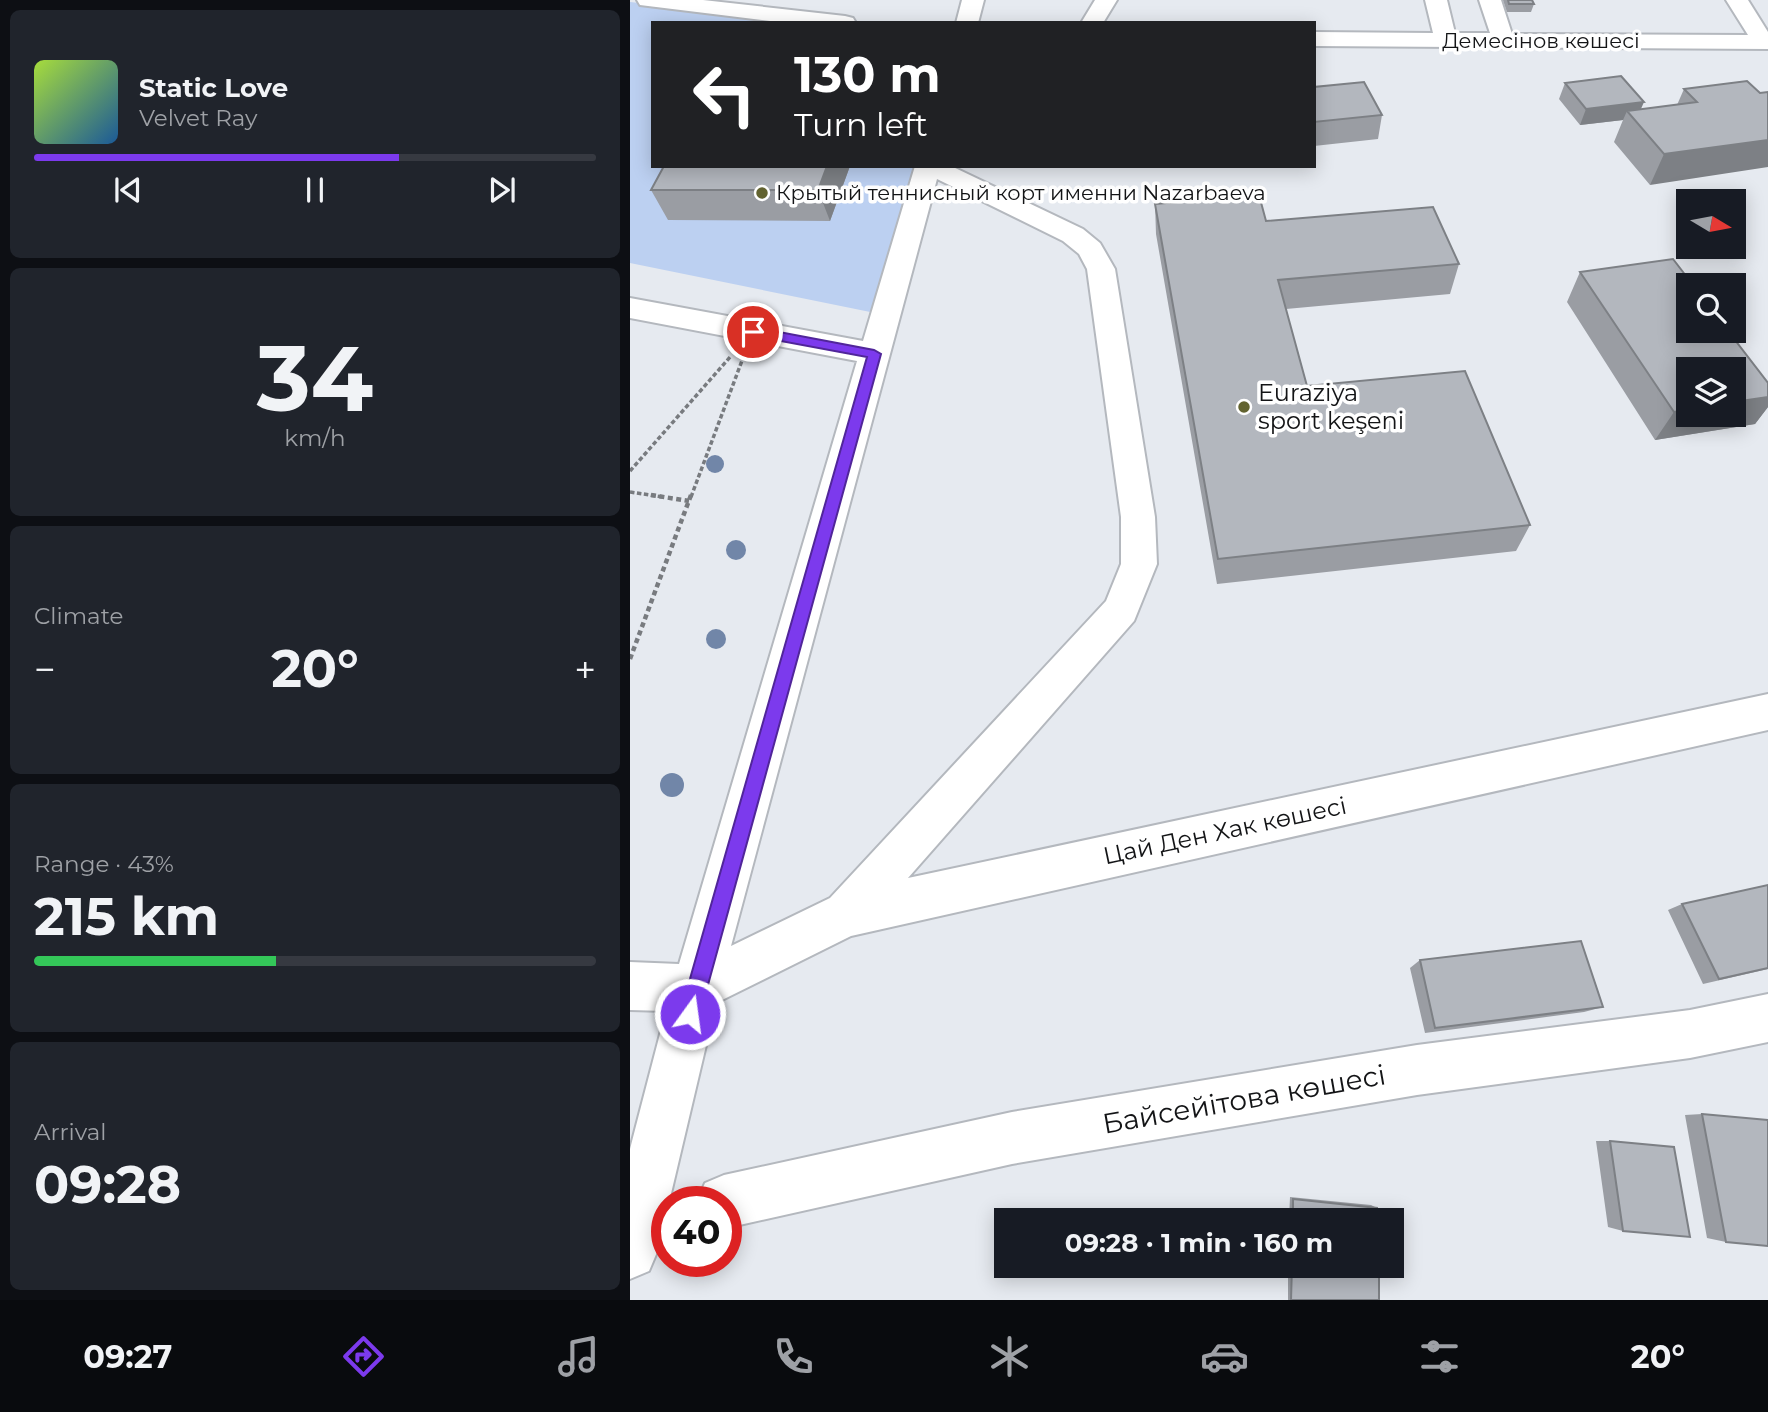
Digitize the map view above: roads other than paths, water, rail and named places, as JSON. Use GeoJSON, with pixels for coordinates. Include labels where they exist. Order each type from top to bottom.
{"type":"FeatureCollection","features":[{"type":"Feature","properties":{"kind":"street"},"geometry":{"type":"LineString","coordinates":[[648,0],[828,21]]}},
{"type":"Feature","properties":{"kind":"street"},"geometry":{"type":"LineString","coordinates":[[968,21],[973,0]]}},
{"type":"Feature","properties":{"kind":"street"},"geometry":{"type":"LineString","coordinates":[[1093,21],[1105,0]]}},
{"type":"Feature","properties":{"kind":"street"},"geometry":{"type":"LineString","coordinates":[[1436,0],[1446,40]]}},
{"type":"Feature","properties":{"kind":"street"},"geometry":{"type":"LineString","coordinates":[[1490,0],[1503,41]]}},
{"type":"Feature","properties":{"kind":"street"},"geometry":{"type":"LineString","coordinates":[[1737,0],[1765,42]]}},
{"type":"Feature","properties":{"kind":"street","name":"Демесінов көшесі"},"geometry":{"type":"LineString","coordinates":[[1316,39],[1765,42]]}},
{"type":"Feature","properties":{"kind":"street"},"geometry":{"type":"LineString","coordinates":[[645,1229],[696,988],[928,168]]}},
{"type":"Feature","properties":{"kind":"street"},"geometry":{"type":"LineString","coordinates":[[846,914],[1121,610],[1139,564],[1138,517],[1101,269],[1090,248],[1073,235],[933,168]]}},
{"type":"Feature","properties":{"kind":"street"},"geometry":{"type":"LineString","coordinates":[[630,308],[874,354]]}},
{"type":"Feature","properties":{"kind":"street","name":"Цай Ден Хак көшесі"},"geometry":{"type":"LineString","coordinates":[[696,988],[846,914],[1768,712]]}},
{"type":"Feature","properties":{"kind":"street"},"geometry":{"type":"LineString","coordinates":[[630,986],[696,988]]}},
{"type":"Feature","properties":{"kind":"street","name":"Байсейітова көшесі"},"geometry":{"type":"LineString","coordinates":[[742,1198],[1012,1138],[1417,1070],[1690,1034],[1768,1018]]}},
{"type":"Feature","properties":{"kind":"place","name":"Крытый теннисный корт именни Nazarbaeva"},"geometry":{"type":"Point","coordinates":[762,193]}},
{"type":"Feature","properties":{"kind":"place","name":"Euraziya sport keşeni"},"geometry":{"type":"Point","coordinates":[1244,407]}}]}
